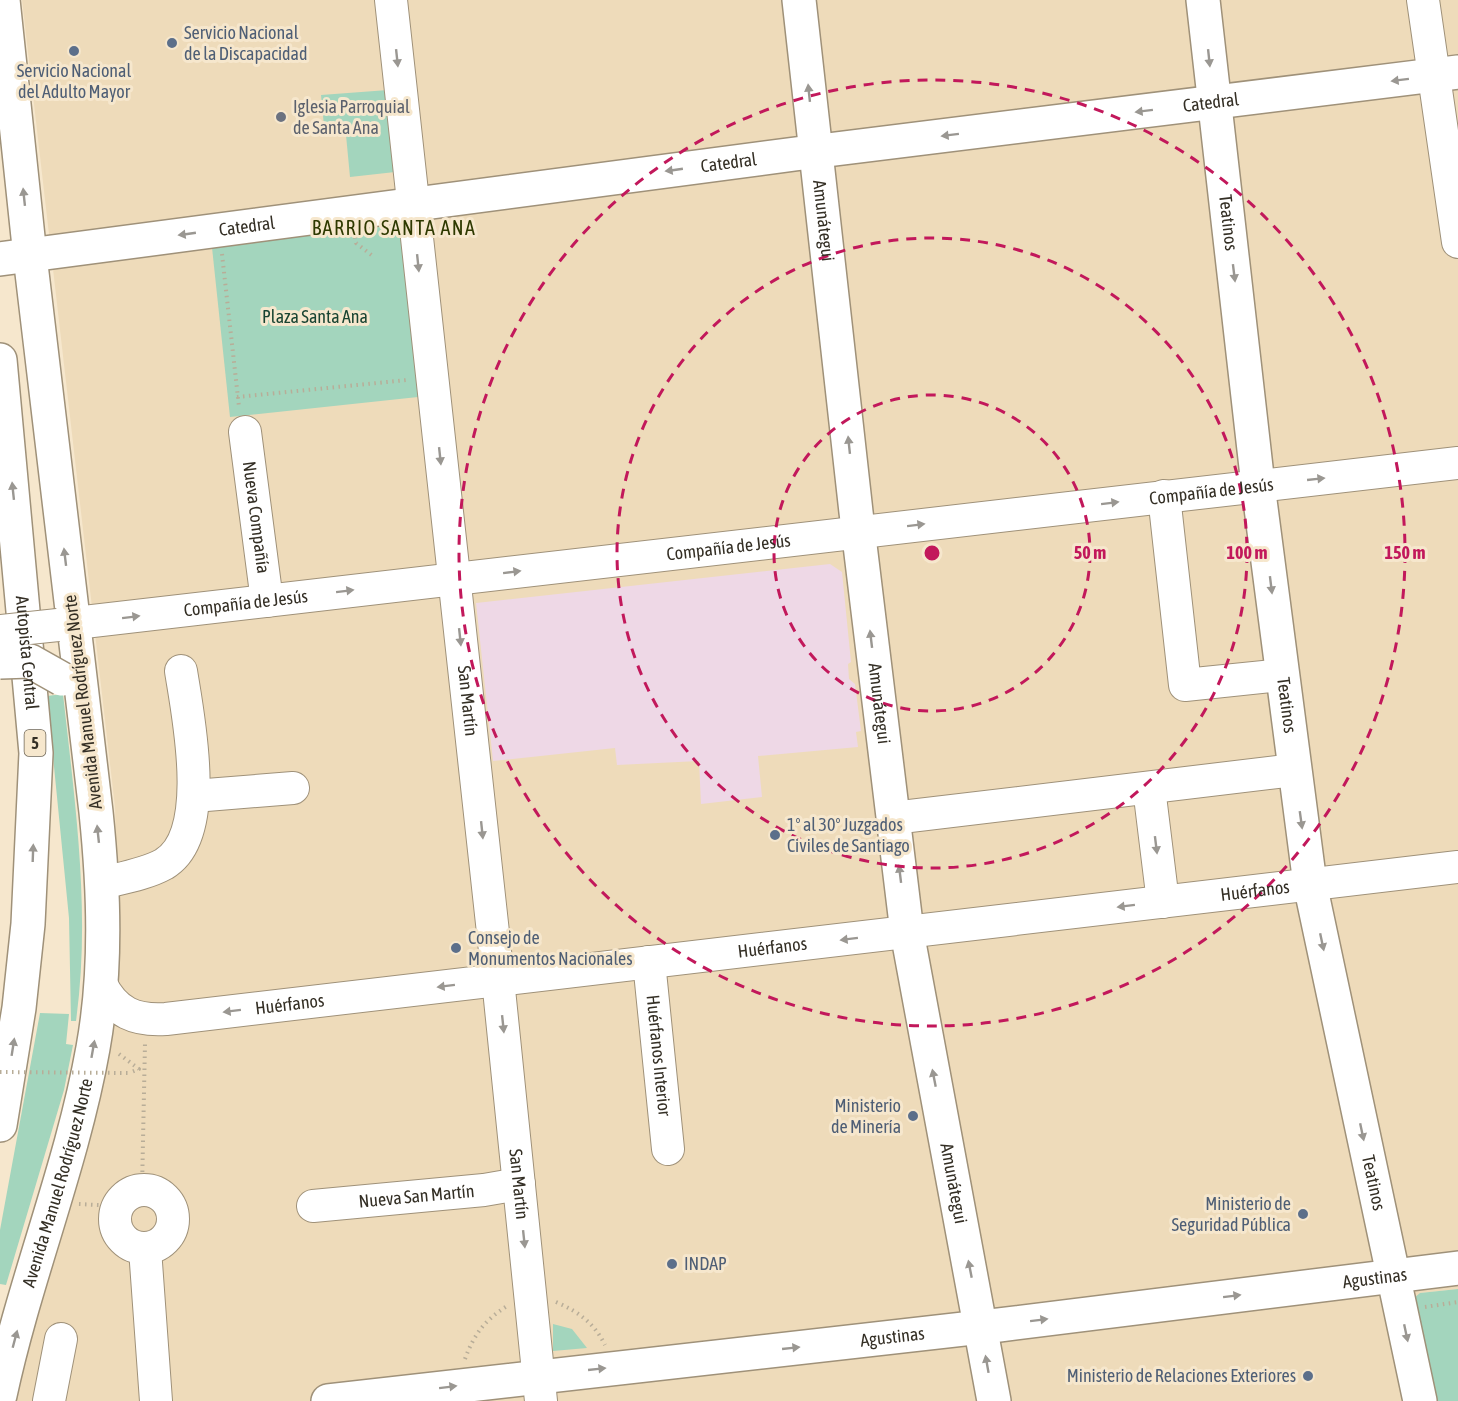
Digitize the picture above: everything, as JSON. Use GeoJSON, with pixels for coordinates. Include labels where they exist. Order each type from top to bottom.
{"type":"FeatureCollection","features":[{"type":"Feature","properties":{"kind":"main road","name":"Avenida Manuel Rodríguez Norte"},"geometry":{"type":"LineString","coordinates":[[0,1395],[87,1079],[101,984],[102,883],[72,687],[14,257],[3,0]]}},
{"type":"Feature","properties":{"kind":"main road","name":"Amunátegui"},"geometry":{"type":"LineString","coordinates":[[799,0],[858,532],[907,932],[994,1401]]}},
{"type":"Feature","properties":{"kind":"main road","name":"Teatinos"},"geometry":{"type":"LineString","coordinates":[[1203,0],[1258,485],[1310,884],[1420,1401]]}},
{"type":"Feature","properties":{"kind":"main road","name":"Catedral"},"geometry":{"type":"LineString","coordinates":[[14,257],[816,151],[1446,74]]}},
{"type":"Feature","properties":{"kind":"main road","name":"Autopista Central"},"geometry":{"type":"LineString","coordinates":[[0,360],[36,753],[28,924],[19,1008],[0,1125]]}},
{"type":"Feature","properties":{"kind":"main road"},"geometry":{"type":"LineString","coordinates":[[0,662],[30,661],[72,687]]}},
{"type":"Feature","properties":{"kind":"main road","name":"Agustinas"},"geometry":{"type":"LineString","coordinates":[[341,1400],[540,1388],[981,1327],[1458,1268]]}},
{"type":"Feature","properties":{"kind":"street"},"geometry":{"type":"LineString","coordinates":[[1423,0],[1446,74],[1458,242]]}},
{"type":"Feature","properties":{"kind":"street","name":"San Martín"},"geometry":{"type":"LineString","coordinates":[[397,1],[411,205],[498,980],[540,1388]]}},
{"type":"Feature","properties":{"kind":"street","name":"Nueva Compañía"},"geometry":{"type":"LineString","coordinates":[[245,432],[267,601]]}},
{"type":"Feature","properties":{"kind":"street","name":"Compañía de Jesús"},"geometry":{"type":"LineString","coordinates":[[0,631],[1458,463]]}},
{"type":"Feature","properties":{"kind":"street"},"geometry":{"type":"LineString","coordinates":[[1164,496],[1185,685],[1282,675]]}},
{"type":"Feature","properties":{"kind":"street"},"geometry":{"type":"LineString","coordinates":[[102,883],[165,863],[178,851],[188,826],[194,796],[195,768],[181,670]]}},
{"type":"Feature","properties":{"kind":"street"},"geometry":{"type":"LineString","coordinates":[[893,818],[1294,770]]}},
{"type":"Feature","properties":{"kind":"street"},"geometry":{"type":"LineString","coordinates":[[194,796],[293,788]]}},
{"type":"Feature","properties":{"kind":"street"},"geometry":{"type":"LineString","coordinates":[[1149,788],[1163,902]]}},
{"type":"Feature","properties":{"kind":"street","name":"Huérfanos"},"geometry":{"type":"LineString","coordinates":[[101,984],[113,1004],[131,1016],[140,1019],[166,1019],[1458,867]]}},
{"type":"Feature","properties":{"kind":"street","name":"Huérfanos Interior"},"geometry":{"type":"LineString","coordinates":[[649,962],[668,1149]]}},
{"type":"Feature","properties":{"kind":"street","name":"Nueva San Martín"},"geometry":{"type":"LineString","coordinates":[[313,1206],[484,1190],[519,1184]]}},
{"type":"Feature","properties":{"kind":"street"},"geometry":{"type":"LineString","coordinates":[[161,1196],[172,1213],[173,1223],[164,1241],[145,1249],[135,1248],[119,1235],[114,1216],[130,1198],[161,1196]]}},
{"type":"Feature","properties":{"kind":"street"},"geometry":{"type":"LineString","coordinates":[[145,1249],[156,1401]]}},
{"type":"Feature","properties":{"kind":"street"},"geometry":{"type":"LineString","coordinates":[[49,1401],[61,1339]]}},
{"type":"Feature","properties":{"kind":"path"},"geometry":{"type":"LineString","coordinates":[[219,229],[237,398],[431,378]]}},
{"type":"Feature","properties":{"kind":"path"},"geometry":{"type":"LineString","coordinates":[[356,243],[374,257]]}},
{"type":"Feature","properties":{"kind":"path"},"geometry":{"type":"LineString","coordinates":[[54,1200],[130,1198],[145,1044],[140,1019]]}},
{"type":"Feature","properties":{"kind":"path"},"geometry":{"type":"LineString","coordinates":[[0,1072],[129,1073]]}},
{"type":"Feature","properties":{"kind":"shaded area"},"geometry":{"type":"Polygon","coordinates":[[[22,0],[1458,0],[1458,1289],[1420,1293],[1434,1401],[13,1401],[118,908],[115,807],[22,0]]]}},
{"type":"Feature","properties":{"kind":"shaded area"},"geometry":{"type":"Polygon","coordinates":[[[830,564],[842,572],[851,662],[848,664],[849,679],[855,684],[861,731],[856,732],[858,747],[758,756],[762,797],[701,804],[699,761],[617,765],[615,748],[493,761],[476,603],[830,564]]]}},
{"type":"Feature","properties":{"kind":"green space"},"geometry":{"type":"Polygon","coordinates":[[[388,90],[395,172],[350,177],[346,135],[325,136],[321,95],[388,90]]]}},
{"type":"Feature","properties":{"kind":"green space","name":"Plaza Santa Ana"},"geometry":{"type":"Polygon","coordinates":[[[399,218],[418,397],[230,417],[211,238],[399,218]]]}},
{"type":"Feature","properties":{"kind":"green space"},"geometry":{"type":"Polygon","coordinates":[[[63,694],[82,898],[80,980],[76,1021],[71,1021],[69,918],[47,696],[63,694]]]}},
{"type":"Feature","properties":{"kind":"green space"},"geometry":{"type":"Polygon","coordinates":[[[40,1013],[69,1014],[66,1044],[73,1045],[64,1090],[6,1285],[0,1284],[0,1230],[40,1013]]]}},
{"type":"Feature","properties":{"kind":"green space"},"geometry":{"type":"Polygon","coordinates":[[[1458,1289],[1458,1401],[1434,1401],[1414,1298],[1420,1293],[1458,1289]]]}},
{"type":"Feature","properties":{"kind":"green space"},"geometry":{"type":"Polygon","coordinates":[[[553,1324],[572,1329],[587,1348],[553,1351],[553,1324]]]}},
{"type":"Feature","properties":{"kind":"place","name":"Servicio Nacional de la Discapacidad"},"geometry":{"type":"Point","coordinates":[172,43]}},
{"type":"Feature","properties":{"kind":"place","name":"Servicio Nacional del Adulto Mayor"},"geometry":{"type":"Point","coordinates":[74,51]}},
{"type":"Feature","properties":{"kind":"place","name":"Iglesia Parroquial de Santa Ana"},"geometry":{"type":"Point","coordinates":[281,117]}},
{"type":"Feature","properties":{"kind":"place","name":"1° al 30° Juzgados Civiles de Santiago"},"geometry":{"type":"Point","coordinates":[775,835]}},
{"type":"Feature","properties":{"kind":"place","name":"Consejo de Monumentos Nacionales"},"geometry":{"type":"Point","coordinates":[456,948]}},
{"type":"Feature","properties":{"kind":"place","name":"Ministerio de Minería"},"geometry":{"type":"Point","coordinates":[913,1116]}},
{"type":"Feature","properties":{"kind":"place","name":"Ministerio de Seguridad Pública"},"geometry":{"type":"Point","coordinates":[1303,1214]}},
{"type":"Feature","properties":{"kind":"place","name":"INDAP"},"geometry":{"type":"Point","coordinates":[672,1264]}},
{"type":"Feature","properties":{"kind":"place","name":"Ministerio de Relaciones Exteriores"},"geometry":{"type":"Point","coordinates":[1308,1376]}},
{"type":"Feature","properties":{"kind":"district","name":"BARRIO SANTA ANA"},"geometry":{"type":"Point","coordinates":[394,228]}}]}
